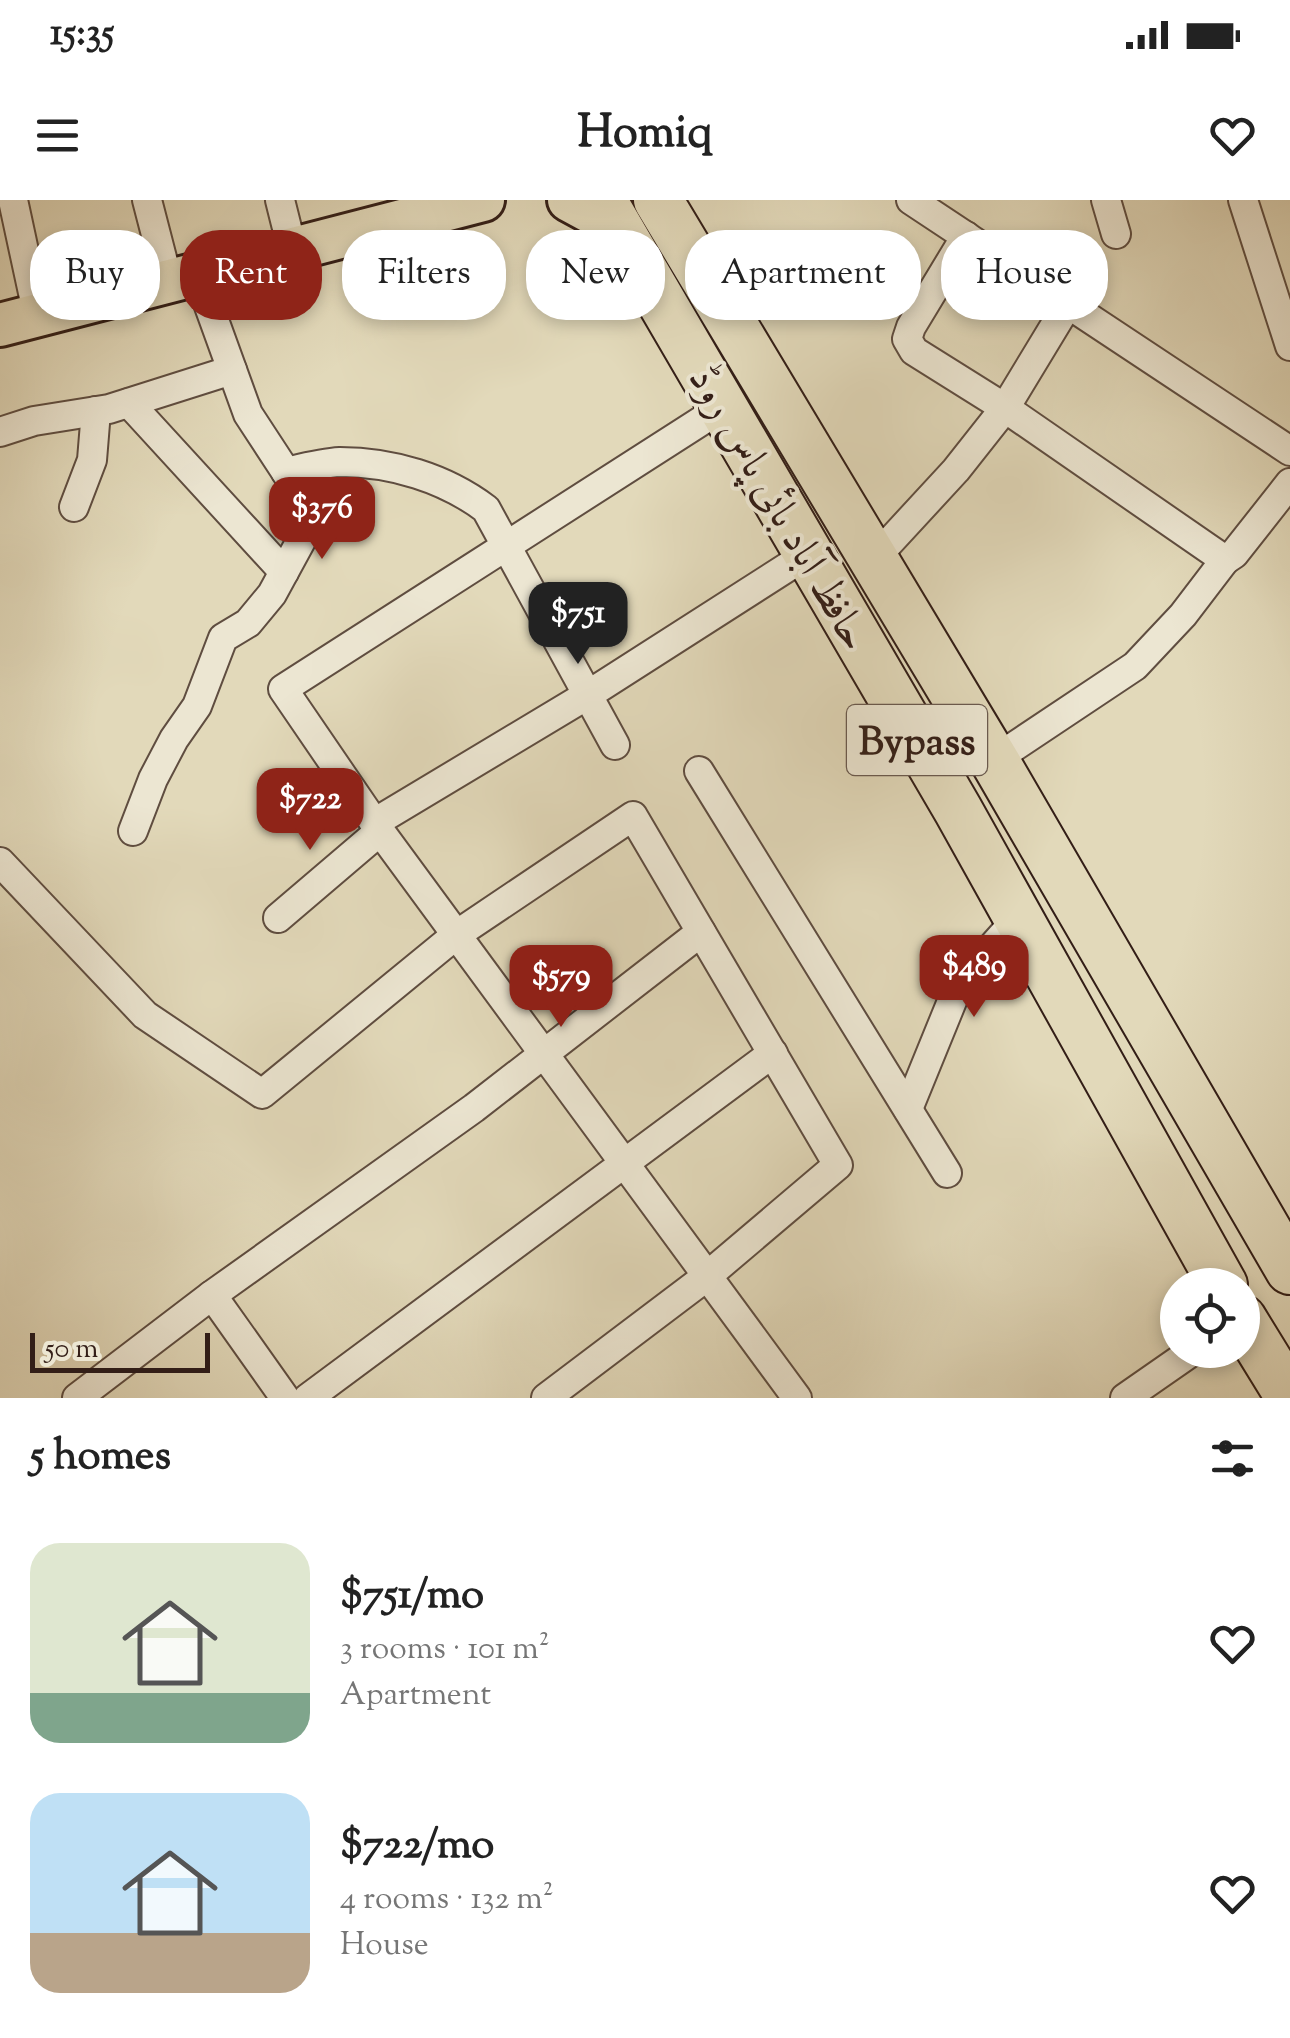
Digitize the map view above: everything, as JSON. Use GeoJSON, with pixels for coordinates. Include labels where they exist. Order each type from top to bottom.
{"type":"FeatureCollection","features":[{"type":"Feature","properties":{"kind":"highway","name":"حافظ آباد بائی پاس روڈ"},"geometry":{"type":"LineString","coordinates":[[658,200],[994,760],[1290,1270]]}},
{"type":"Feature","properties":{"kind":"highway","name":"حافظ آباد بائی پاس روڈ"},"geometry":{"type":"LineString","coordinates":[[610,213],[1018,918],[1214,1268]]}},
{"type":"Feature","properties":{"kind":"highway"},"geometry":{"type":"LineString","coordinates":[[1260,1348],[1290,1397]]}},
{"type":"Feature","properties":{"kind":"main road"},"geometry":{"type":"LineString","coordinates":[[322,240],[484,200]]}},
{"type":"Feature","properties":{"kind":"main road"},"geometry":{"type":"LineString","coordinates":[[569,200],[610,213]]}},
{"type":"Feature","properties":{"kind":"main road"},"geometry":{"type":"LineString","coordinates":[[19,320],[180,278]]}},
{"type":"Feature","properties":{"kind":"street"},"geometry":{"type":"LineString","coordinates":[[13,200],[19,320]]}},
{"type":"Feature","properties":{"kind":"street"},"geometry":{"type":"LineString","coordinates":[[147,200],[180,273]]}},
{"type":"Feature","properties":{"kind":"street"},"geometry":{"type":"LineString","coordinates":[[280,200],[288,230]]}},
{"type":"Feature","properties":{"kind":"street"},"geometry":{"type":"LineString","coordinates":[[911,200],[957,230]]}},
{"type":"Feature","properties":{"kind":"street"},"geometry":{"type":"LineString","coordinates":[[1106,200],[1116,234]]}},
{"type":"Feature","properties":{"kind":"street"},"geometry":{"type":"LineString","coordinates":[[1243,200],[1290,346]]}},
{"type":"Feature","properties":{"kind":"street"},"geometry":{"type":"LineString","coordinates":[[941,280],[907,339],[914,351],[1225,560]]}},
{"type":"Feature","properties":{"kind":"street"},"geometry":{"type":"LineString","coordinates":[[133,831],[153,779],[197,706],[223,638],[248,623],[272,594],[310,526],[301,495],[248,414],[232,370],[205,320]]}},
{"type":"Feature","properties":{"kind":"street"},"geometry":{"type":"LineString","coordinates":[[873,560],[956,470],[1004,408],[1058,320]]}},
{"type":"Feature","properties":{"kind":"street"},"geometry":{"type":"LineString","coordinates":[[1092,320],[1290,451]]}},
{"type":"Feature","properties":{"kind":"street"},"geometry":{"type":"LineString","coordinates":[[0,432],[34,421],[128,403],[232,370]]}},
{"type":"Feature","properties":{"kind":"street"},"geometry":{"type":"LineString","coordinates":[[128,403],[284,572]]}},
{"type":"Feature","properties":{"kind":"street"},"geometry":{"type":"LineString","coordinates":[[723,407],[284,689],[377,827],[706,1277],[782,1393]]}},
{"type":"Feature","properties":{"kind":"street"},"geometry":{"type":"LineString","coordinates":[[74,507],[92,460],[96,411]]}},
{"type":"Feature","properties":{"kind":"street"},"geometry":{"type":"LineString","coordinates":[[286,472],[337,462],[404,469],[464,493],[486,510],[615,745]]}},
{"type":"Feature","properties":{"kind":"street"},"geometry":{"type":"LineString","coordinates":[[994,760],[1135,666],[1184,615],[1290,483]]}},
{"type":"Feature","properties":{"kind":"street"},"geometry":{"type":"LineString","coordinates":[[278,918],[377,827],[808,554]]}},
{"type":"Feature","properties":{"kind":"street"},"geometry":{"type":"LineString","coordinates":[[699,770],[947,1173]]}},
{"type":"Feature","properties":{"kind":"street"},"geometry":{"type":"LineString","coordinates":[[0,862],[145,1015],[262,1094],[456,935],[633,816],[838,1165],[706,1277],[546,1398]]}},
{"type":"Feature","properties":{"kind":"street"},"geometry":{"type":"LineString","coordinates":[[908,1109],[958,984],[1018,918]]}},
{"type":"Feature","properties":{"kind":"street"},"geometry":{"type":"LineString","coordinates":[[77,1398],[544,1054],[701,932]]}},
{"type":"Feature","properties":{"kind":"street"},"geometry":{"type":"LineString","coordinates":[[308,1398],[773,1053]]}},
{"type":"Feature","properties":{"kind":"street"},"geometry":{"type":"LineString","coordinates":[[212,1295],[285,1398]]}},
{"type":"Feature","properties":{"kind":"street"},"geometry":{"type":"LineString","coordinates":[[1125,1398],[1168,1368]]}}]}
